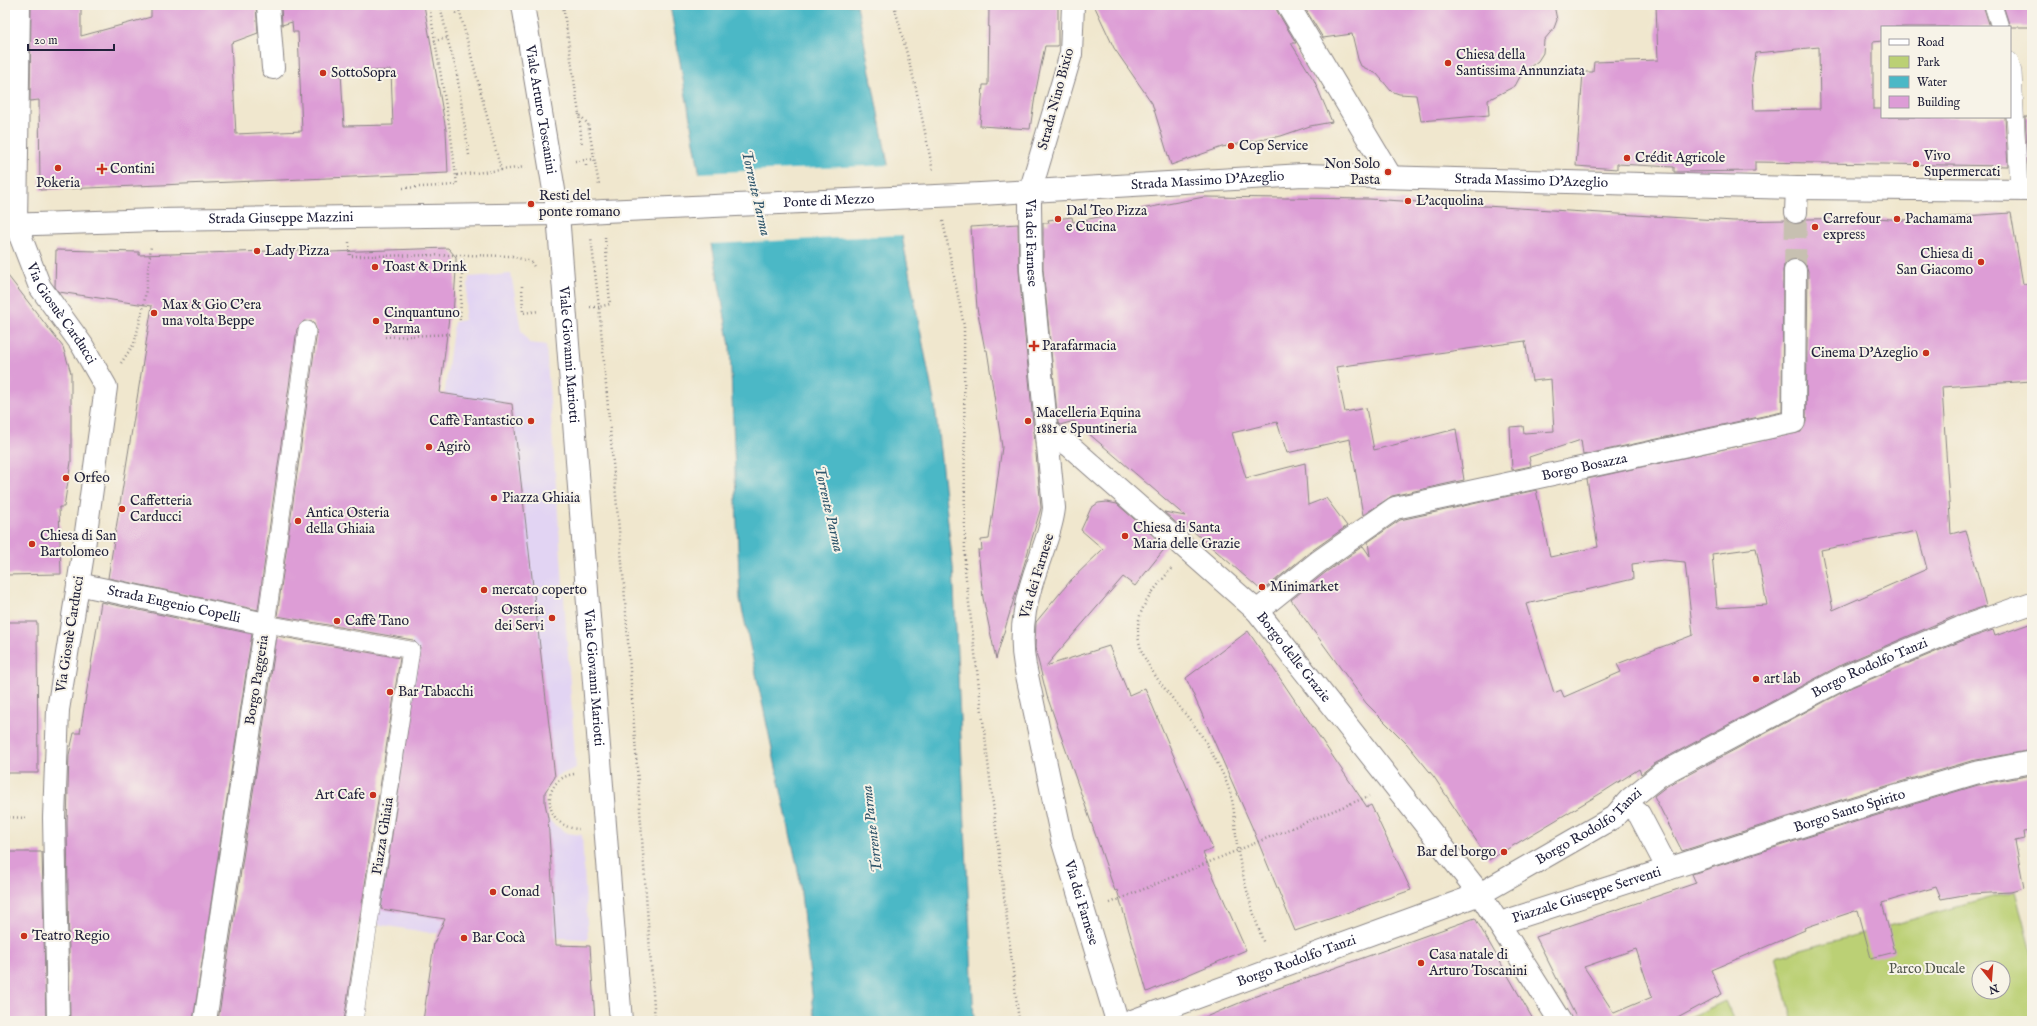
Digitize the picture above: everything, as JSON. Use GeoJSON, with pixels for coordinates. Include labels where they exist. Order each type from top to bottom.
{"type":"FeatureCollection","features":[{"type":"Feature","properties":{"kind":"street"},"geometry":{"type":"LineString","coordinates":[[11,225],[19,5]]}},
{"type":"Feature","properties":{"kind":"street"},"geometry":{"type":"LineString","coordinates":[[268,5],[273,68]]}},
{"type":"Feature","properties":{"kind":"street","name":"Viale Arturo Toscanini"},"geometry":{"type":"LineString","coordinates":[[523,5],[558,214]]}},
{"type":"Feature","properties":{"kind":"street","name":"Strada Nino Bixio"},"geometry":{"type":"LineString","coordinates":[[1030,192],[1070,54],[1073,5]]}},
{"type":"Feature","properties":{"kind":"street"},"geometry":{"type":"LineString","coordinates":[[1288,5],[1391,177]]}},
{"type":"Feature","properties":{"kind":"street"},"geometry":{"type":"LineString","coordinates":[[1993,5],[2000,26]]}},
{"type":"Feature","properties":{"kind":"street"},"geometry":{"type":"LineString","coordinates":[[2011,65],[2025,190]]}},
{"type":"Feature","properties":{"kind":"street","name":"Strada Massimo D'Azeglio"},"geometry":{"type":"LineString","coordinates":[[981,194],[1303,176],[1797,188],[2025,190]]}},
{"type":"Feature","properties":{"kind":"street"},"geometry":{"type":"LineString","coordinates":[[1796,212],[1797,188]]}},
{"type":"Feature","properties":{"kind":"street","name":"Via dei Farnese"},"geometry":{"type":"LineString","coordinates":[[1030,192],[1031,270],[1054,496],[1053,520],[1025,607],[1022,630],[1023,653],[1062,839],[1117,1021]]}},
{"type":"Feature","properties":{"kind":"street","name":"Ponte di Mezzo"},"geometry":{"type":"LineString","coordinates":[[558,214],[981,194]]}},
{"type":"Feature","properties":{"kind":"street","name":"Strada Giuseppe Mazzini"},"geometry":{"type":"LineString","coordinates":[[11,225],[157,220],[558,214]]}},
{"type":"Feature","properties":{"kind":"street","name":"Viale Giovanni Mariotti"},"geometry":{"type":"LineString","coordinates":[[558,214],[604,825],[622,1021]]}},
{"type":"Feature","properties":{"kind":"street","name":"Via Giosuè Carducci"},"geometry":{"type":"LineString","coordinates":[[11,225],[40,287],[82,345],[106,387],[78,584],[58,710],[54,818],[58,1021]]}},
{"type":"Feature","properties":{"kind":"street","name":"Borgo Bosazza"},"geometry":{"type":"LineString","coordinates":[[1257,611],[1318,562],[1395,508],[1794,422],[1795,270]]}},
{"type":"Feature","properties":{"kind":"street","name":"Borgo Paggeria"},"geometry":{"type":"LineString","coordinates":[[205,1021],[266,624],[307,334]]}},
{"type":"Feature","properties":{"kind":"street","name":"Borgo delle Grazie"},"geometry":{"type":"LineString","coordinates":[[1048,430],[1054,436],[1070,446],[1257,611],[1480,894],[1500,922],[1560,1021]]}},
{"type":"Feature","properties":{"kind":"street","name":"Strada Eugenio Copelli"},"geometry":{"type":"LineString","coordinates":[[78,584],[266,624],[411,650]]}},
{"type":"Feature","properties":{"kind":"street","name":"Borgo Rodolfo Tanzi"},"geometry":{"type":"LineString","coordinates":[[1132,1021],[1480,894],[1614,817],[1630,799],[1660,775],[1847,676],[1960,628],[2032,603]]}},
{"type":"Feature","properties":{"kind":"street","name":"Piazza Ghiaia"},"geometry":{"type":"LineString","coordinates":[[354,1021],[411,650]]}},
{"type":"Feature","properties":{"kind":"street","name":"Borgo Santo Spirito"},"geometry":{"type":"LineString","coordinates":[[1668,868],[1857,808],[1975,773],[2032,762]]}},
{"type":"Feature","properties":{"kind":"street","name":"Piazzale Giuseppe Serventi"},"geometry":{"type":"LineString","coordinates":[[1500,922],[1668,868],[1639,814],[1626,804]]}},
{"type":"Feature","properties":{"kind":"path"},"geometry":{"type":"LineString","coordinates":[[429,5],[457,176],[457,186]]}},
{"type":"Feature","properties":{"kind":"path"},"geometry":{"type":"LineString","coordinates":[[440,5],[447,38],[456,68],[469,155]]}},
{"type":"Feature","properties":{"kind":"path"},"geometry":{"type":"LineString","coordinates":[[453,5],[457,16]]}},
{"type":"Feature","properties":{"kind":"path"},"geometry":{"type":"LineString","coordinates":[[457,176],[501,170],[458,5]]}},
{"type":"Feature","properties":{"kind":"path"},"geometry":{"type":"LineString","coordinates":[[563,5],[582,145]]}},
{"type":"Feature","properties":{"kind":"path"},"geometry":{"type":"LineString","coordinates":[[894,5],[915,84],[934,178]]}},
{"type":"Feature","properties":{"kind":"path"},"geometry":{"type":"LineString","coordinates":[[434,41],[447,38]]}},
{"type":"Feature","properties":{"kind":"path"},"geometry":{"type":"LineString","coordinates":[[579,114],[588,124],[604,212],[610,304],[599,307]]}},
{"type":"Feature","properties":{"kind":"path"},"geometry":{"type":"LineString","coordinates":[[942,216],[964,326],[965,570],[1019,1021]]}},
{"type":"Feature","properties":{"kind":"path"},"geometry":{"type":"LineString","coordinates":[[591,237],[599,307],[623,577],[655,1021]]}},
{"type":"Feature","properties":{"kind":"path"},"geometry":{"type":"LineString","coordinates":[[106,387],[134,344],[144,305],[151,248]]}},
{"type":"Feature","properties":{"kind":"path"},"geometry":{"type":"LineString","coordinates":[[350,256],[463,255],[460,320]]}},
{"type":"Feature","properties":{"kind":"path"},"geometry":{"type":"LineString","coordinates":[[522,286],[523,313],[545,311]]}},
{"type":"Feature","properties":{"kind":"path"},"geometry":{"type":"LineString","coordinates":[[385,336],[452,334]]}},
{"type":"Feature","properties":{"kind":"path"},"geometry":{"type":"LineString","coordinates":[[1188,549],[1147,598],[1141,612],[1138,635],[1140,646],[1151,670],[1204,738],[1226,782],[1232,801],[1238,850],[1248,898],[1272,970]]}},
{"type":"Feature","properties":{"kind":"path"},"geometry":{"type":"LineString","coordinates":[[577,774],[565,776],[553,786],[551,803],[553,815],[557,821],[563,826],[578,829]]}},
{"type":"Feature","properties":{"kind":"path"},"geometry":{"type":"LineString","coordinates":[[1110,903],[1370,795]]}},
{"type":"Feature","properties":{"kind":"path"},"geometry":{"type":"LineString","coordinates":[[545,803],[551,803]]}},
{"type":"Feature","properties":{"kind":"shaded area","name":"Piazza Ghiaia"},"geometry":{"type":"Polygon","coordinates":[[[511,274],[521,330],[529,343],[546,345],[576,768],[555,777],[545,792],[545,803],[548,818],[553,824],[567,833],[582,835],[588,939],[431,933],[369,923],[411,650],[454,322],[464,320],[469,277],[511,274]]]}},
{"type":"Feature","properties":{"kind":"green space","name":"Parco Ducale"},"geometry":{"type":"Polygon","coordinates":[[[2015,891],[2032,956],[2032,1021],[1793,1021],[1776,957],[2015,891]]]}},
{"type":"Feature","properties":{"kind":"green space"},"geometry":{"type":"Polygon","coordinates":[[[1725,1001],[1734,1021],[1682,1021],[1725,1001]]]}},
{"type":"Feature","properties":{"kind":"water","name":"Torrente Parma"},"geometry":{"type":"Polygon","coordinates":[[[670,5],[857,5],[935,406],[953,567],[974,1021],[817,1021],[814,1012],[799,875],[740,599],[730,346],[670,5]]]}},
{"type":"Feature","properties":{"kind":"pier"},"geometry":{"type":"Polygon","coordinates":[[[891,165],[904,235],[710,244],[698,173],[891,165]]]}},
{"type":"Feature","properties":{"kind":"building"},"geometry":{"type":"Polygon","coordinates":[[[5,5],[6,5],[5,105],[5,5]]]}},
{"type":"Feature","properties":{"kind":"building"},"geometry":{"type":"Polygon","coordinates":[[[31,5],[81,5],[81,36],[151,17],[151,5],[256,5],[258,33],[231,43],[236,134],[302,131],[298,32],[293,32],[292,22],[282,25],[281,5],[424,5],[446,130],[448,173],[40,190],[39,100],[30,101],[31,5]],[[391,70],[341,72],[344,126],[393,125],[391,70]]]}},
{"type":"Feature","properties":{"kind":"building"},"geometry":{"type":"Polygon","coordinates":[[[989,5],[1058,5],[1058,46],[1045,46],[1030,129],[980,126],[983,85],[988,85],[989,5]]]}},
{"type":"Feature","properties":{"kind":"building"},"geometry":{"type":"Polygon","coordinates":[[[1094,5],[1276,5],[1277,11],[1296,43],[1291,43],[1314,80],[1332,122],[1310,126],[1281,136],[1222,147],[1171,165],[1152,103],[1114,48],[1094,5]]]}},
{"type":"Feature","properties":{"kind":"building","name":"Chiesa della Santissima Annunziata"},"geometry":{"type":"Polygon","coordinates":[[[1303,5],[1554,5],[1557,20],[1554,28],[1544,40],[1543,53],[1538,61],[1522,73],[1515,86],[1488,100],[1489,115],[1421,121],[1416,95],[1399,94],[1391,91],[1377,74],[1361,66],[1352,34],[1323,38],[1303,5]]]}},
{"type":"Feature","properties":{"kind":"building"},"geometry":{"type":"Polygon","coordinates":[[[1656,5],[1983,5],[1990,26],[1881,26],[1881,41],[1873,42],[1873,109],[1881,109],[1881,118],[2005,118],[2008,166],[1755,162],[1755,171],[1674,172],[1674,167],[1617,164],[1617,169],[1576,166],[1583,72],[1593,72],[1594,62],[1658,60],[1656,5]],[[1819,47],[1756,53],[1752,78],[1754,110],[1820,109],[1819,47]]]}},
{"type":"Feature","properties":{"kind":"building"},"geometry":{"type":"Polygon","coordinates":[[[2003,5],[2032,5],[2032,27],[2010,26],[2003,5]]]}},
{"type":"Feature","properties":{"kind":"building"},"geometry":{"type":"Polygon","coordinates":[[[2025,117],[2032,117],[2032,165],[2028,165],[2025,117]]]}},
{"type":"Feature","properties":{"kind":"building"},"geometry":{"type":"Polygon","coordinates":[[[1204,197],[1369,199],[1734,221],[1787,220],[1796,224],[1801,223],[1806,219],[1877,218],[1903,220],[2011,213],[2023,284],[2032,283],[2032,381],[1942,387],[1951,534],[1966,530],[1986,606],[1955,616],[1841,665],[1654,764],[1641,774],[1639,769],[1489,860],[1434,777],[1407,744],[1366,703],[1291,600],[1326,572],[1363,546],[1370,556],[1368,542],[1400,520],[1536,490],[1550,557],[1598,547],[1587,479],[1801,432],[1806,422],[1808,271],[1806,265],[1801,260],[1789,260],[1784,265],[1783,271],[1782,412],[1583,455],[1581,440],[1529,457],[1531,466],[1512,470],[1510,427],[1523,426],[1524,433],[1554,431],[1551,379],[1532,381],[1525,341],[1336,367],[1345,412],[1366,408],[1374,450],[1456,429],[1464,480],[1392,496],[1363,515],[1350,439],[1287,453],[1277,422],[1232,433],[1246,478],[1305,463],[1308,505],[1326,498],[1347,526],[1310,552],[1262,591],[1186,525],[1182,528],[1164,512],[1185,516],[1074,421],[1060,425],[1058,423],[1043,269],[1043,223],[1049,223],[1048,220],[1072,217],[1073,222],[1204,197]],[[1917,531],[1821,550],[1833,610],[1927,569],[1917,531]],[[1756,548],[1712,554],[1717,608],[1767,605],[1756,548]],[[1663,560],[1632,564],[1633,579],[1526,604],[1554,693],[1561,690],[1564,697],[1621,672],[1617,664],[1693,635],[1685,562],[1663,560]]]}},
{"type":"Feature","properties":{"kind":"building"},"geometry":{"type":"Polygon","coordinates":[[[1018,224],[1019,271],[1041,508],[996,659],[983,598],[978,550],[982,550],[981,540],[989,539],[1002,447],[987,350],[985,350],[977,308],[971,227],[1018,224]]]}},
{"type":"Feature","properties":{"kind":"building"},"geometry":{"type":"Polygon","coordinates":[[[448,248],[456,257],[456,270],[453,316],[449,317],[440,393],[512,404],[555,777],[545,792],[545,803],[548,818],[556,945],[590,946],[595,1021],[423,1021],[434,943],[445,919],[381,909],[420,647],[413,640],[277,616],[317,331],[313,322],[304,321],[297,329],[258,610],[108,578],[152,306],[59,292],[55,287],[56,250],[139,252],[139,255],[301,250],[301,253],[448,248]]]}},
{"type":"Feature","properties":{"kind":"building"},"geometry":{"type":"Polygon","coordinates":[[[5,272],[63,347],[71,373],[71,462],[64,507],[59,507],[61,574],[5,575],[5,272]]]}},
{"type":"Feature","properties":{"kind":"building"},"geometry":{"type":"Polygon","coordinates":[[[1107,502],[1117,504],[1166,547],[1135,586],[1123,577],[1046,666],[1109,646],[1129,695],[1145,688],[1213,849],[1203,853],[1246,950],[1147,992],[1117,890],[1115,891],[1047,696],[1035,648],[1036,622],[1071,580],[1103,549],[1081,530],[1091,508],[1098,503],[1107,502]]]}},
{"type":"Feature","properties":{"kind":"building"},"geometry":{"type":"Polygon","coordinates":[[[101,602],[252,634],[193,1021],[70,1021],[67,823],[69,755],[74,733],[80,733],[101,602]]]}},
{"type":"Feature","properties":{"kind":"building"},"geometry":{"type":"Polygon","coordinates":[[[5,622],[37,622],[38,773],[5,773],[5,622]]]}},
{"type":"Feature","properties":{"kind":"building"},"geometry":{"type":"Polygon","coordinates":[[[2032,623],[2032,750],[1971,761],[1853,796],[1682,851],[1654,796],[1667,786],[1852,687],[1964,640],[1993,630],[1995,636],[2032,623]]]}},
{"type":"Feature","properties":{"kind":"building"},"geometry":{"type":"Polygon","coordinates":[[[1248,631],[1367,807],[1371,805],[1411,890],[1295,931],[1252,827],[1186,678],[1248,631]]]}},
{"type":"Feature","properties":{"kind":"building"},"geometry":{"type":"Polygon","coordinates":[[[277,636],[400,658],[344,1021],[218,1021],[277,636]]]}},
{"type":"Feature","properties":{"kind":"building"},"geometry":{"type":"Polygon","coordinates":[[[2032,775],[2032,831],[2023,832],[2024,839],[2015,841],[2024,888],[2011,892],[1969,894],[1941,899],[1936,887],[1882,903],[1895,952],[1871,958],[1858,910],[1804,928],[1805,930],[1711,970],[1722,994],[1672,1021],[1578,1021],[1536,937],[1696,883],[1692,874],[1861,820],[1978,785],[2032,775]],[[1636,949],[1584,967],[1614,1013],[1652,997],[1636,949]]]}},
{"type":"Feature","properties":{"kind":"building","name":"Teatro Regio"},"geometry":{"type":"Polygon","coordinates":[[[5,852],[42,852],[46,1021],[5,1021],[5,852]]]}},
{"type":"Feature","properties":{"kind":"building"},"geometry":{"type":"Polygon","coordinates":[[[1475,918],[1534,1021],[1196,1021],[1256,996],[1475,918]]]}},
{"type":"Feature","properties":{"kind":"tunnel"},"geometry":{"type":"LineString","coordinates":[[1795,271],[1796,212]]}},
{"type":"Feature","properties":{"kind":"place","name":"Chiesa della Santissima Annunziata"},"geometry":{"type":"Point","coordinates":[1448,63]}},
{"type":"Feature","properties":{"kind":"place","name":"SottoSopra"},"geometry":{"type":"Point","coordinates":[323,73]}},
{"type":"Feature","properties":{"kind":"place","name":"Cop Service"},"geometry":{"type":"Point","coordinates":[1231,146]}},
{"type":"Feature","properties":{"kind":"place","name":"Crédit Agricole"},"geometry":{"type":"Point","coordinates":[1627,158]}},
{"type":"Feature","properties":{"kind":"place","name":"Vivo Supermercati"},"geometry":{"type":"Point","coordinates":[1916,164]}},
{"type":"Feature","properties":{"kind":"place","name":"Pokeria"},"geometry":{"type":"Point","coordinates":[58,168]}},
{"type":"Feature","properties":{"kind":"place","name":"Contini"},"geometry":{"type":"Point","coordinates":[102,169]}},
{"type":"Feature","properties":{"kind":"place","name":"Non Solo Pasta"},"geometry":{"type":"Point","coordinates":[1388,172]}},
{"type":"Feature","properties":{"kind":"place","name":"L'acquolina"},"geometry":{"type":"Point","coordinates":[1408,201]}},
{"type":"Feature","properties":{"kind":"place","name":"Resti del ponte romano"},"geometry":{"type":"Point","coordinates":[531,204]}},
{"type":"Feature","properties":{"kind":"place","name":"Dal Teo Pizza e Cucina"},"geometry":{"type":"Point","coordinates":[1058,219]}},
{"type":"Feature","properties":{"kind":"place","name":"Pachamama"},"geometry":{"type":"Point","coordinates":[1897,219]}},
{"type":"Feature","properties":{"kind":"place","name":"Carrefour express"},"geometry":{"type":"Point","coordinates":[1815,227]}},
{"type":"Feature","properties":{"kind":"place","name":"Lady Pizza"},"geometry":{"type":"Point","coordinates":[257,251]}},
{"type":"Feature","properties":{"kind":"place","name":"Chiesa di San Giacomo"},"geometry":{"type":"Point","coordinates":[1981,262]}},
{"type":"Feature","properties":{"kind":"place","name":"Toast & Drink"},"geometry":{"type":"Point","coordinates":[375,267]}},
{"type":"Feature","properties":{"kind":"place","name":"Max & Gio C'era una volta Beppe"},"geometry":{"type":"Point","coordinates":[154,313]}},
{"type":"Feature","properties":{"kind":"place","name":"Cinquantuno Parma"},"geometry":{"type":"Point","coordinates":[376,321]}},
{"type":"Feature","properties":{"kind":"place","name":"Parafarmacia"},"geometry":{"type":"Point","coordinates":[1034,346]}},
{"type":"Feature","properties":{"kind":"place","name":"Cinema D'Azeglio"},"geometry":{"type":"Point","coordinates":[1926,353]}},
{"type":"Feature","properties":{"kind":"place","name":"Caffè Fantastico"},"geometry":{"type":"Point","coordinates":[531,421]}},
{"type":"Feature","properties":{"kind":"place","name":"Macelleria Equina 1881 e Spuntineria"},"geometry":{"type":"Point","coordinates":[1028,421]}},
{"type":"Feature","properties":{"kind":"place","name":"Agirò"},"geometry":{"type":"Point","coordinates":[429,447]}},
{"type":"Feature","properties":{"kind":"place","name":"Orfeo"},"geometry":{"type":"Point","coordinates":[66,478]}},
{"type":"Feature","properties":{"kind":"place","name":"Piazza Ghiaia"},"geometry":{"type":"Point","coordinates":[494,498]}},
{"type":"Feature","properties":{"kind":"place","name":"Caffetteria Carducci"},"geometry":{"type":"Point","coordinates":[122,509]}},
{"type":"Feature","properties":{"kind":"place","name":"Antica Osteria della Ghiaia"},"geometry":{"type":"Point","coordinates":[298,521]}},
{"type":"Feature","properties":{"kind":"place","name":"Chiesa di Santa Maria delle Grazie"},"geometry":{"type":"Point","coordinates":[1125,536]}},
{"type":"Feature","properties":{"kind":"place","name":"Chiesa di San Bartolomeo"},"geometry":{"type":"Point","coordinates":[32,544]}},
{"type":"Feature","properties":{"kind":"place","name":"Minimarket"},"geometry":{"type":"Point","coordinates":[1262,587]}},
{"type":"Feature","properties":{"kind":"place","name":"mercato coperto"},"geometry":{"type":"Point","coordinates":[484,590]}},
{"type":"Feature","properties":{"kind":"place","name":"Osteria dei Servi"},"geometry":{"type":"Point","coordinates":[552,618]}},
{"type":"Feature","properties":{"kind":"place","name":"Caffè Tano"},"geometry":{"type":"Point","coordinates":[337,621]}},
{"type":"Feature","properties":{"kind":"place","name":"art lab"},"geometry":{"type":"Point","coordinates":[1756,679]}},
{"type":"Feature","properties":{"kind":"place","name":"Bar Tabacchi"},"geometry":{"type":"Point","coordinates":[390,692]}},
{"type":"Feature","properties":{"kind":"place","name":"Art Cafe"},"geometry":{"type":"Point","coordinates":[373,795]}},
{"type":"Feature","properties":{"kind":"place","name":"Bar del borgo"},"geometry":{"type":"Point","coordinates":[1504,852]}},
{"type":"Feature","properties":{"kind":"place","name":"Conad"},"geometry":{"type":"Point","coordinates":[493,892]}},
{"type":"Feature","properties":{"kind":"place","name":"Teatro Regio"},"geometry":{"type":"Point","coordinates":[24,936]}},
{"type":"Feature","properties":{"kind":"place","name":"Bar Cocà"},"geometry":{"type":"Point","coordinates":[464,938]}},
{"type":"Feature","properties":{"kind":"place","name":"Casa natale di Arturo Toscanini"},"geometry":{"type":"Point","coordinates":[1421,963]}}]}
